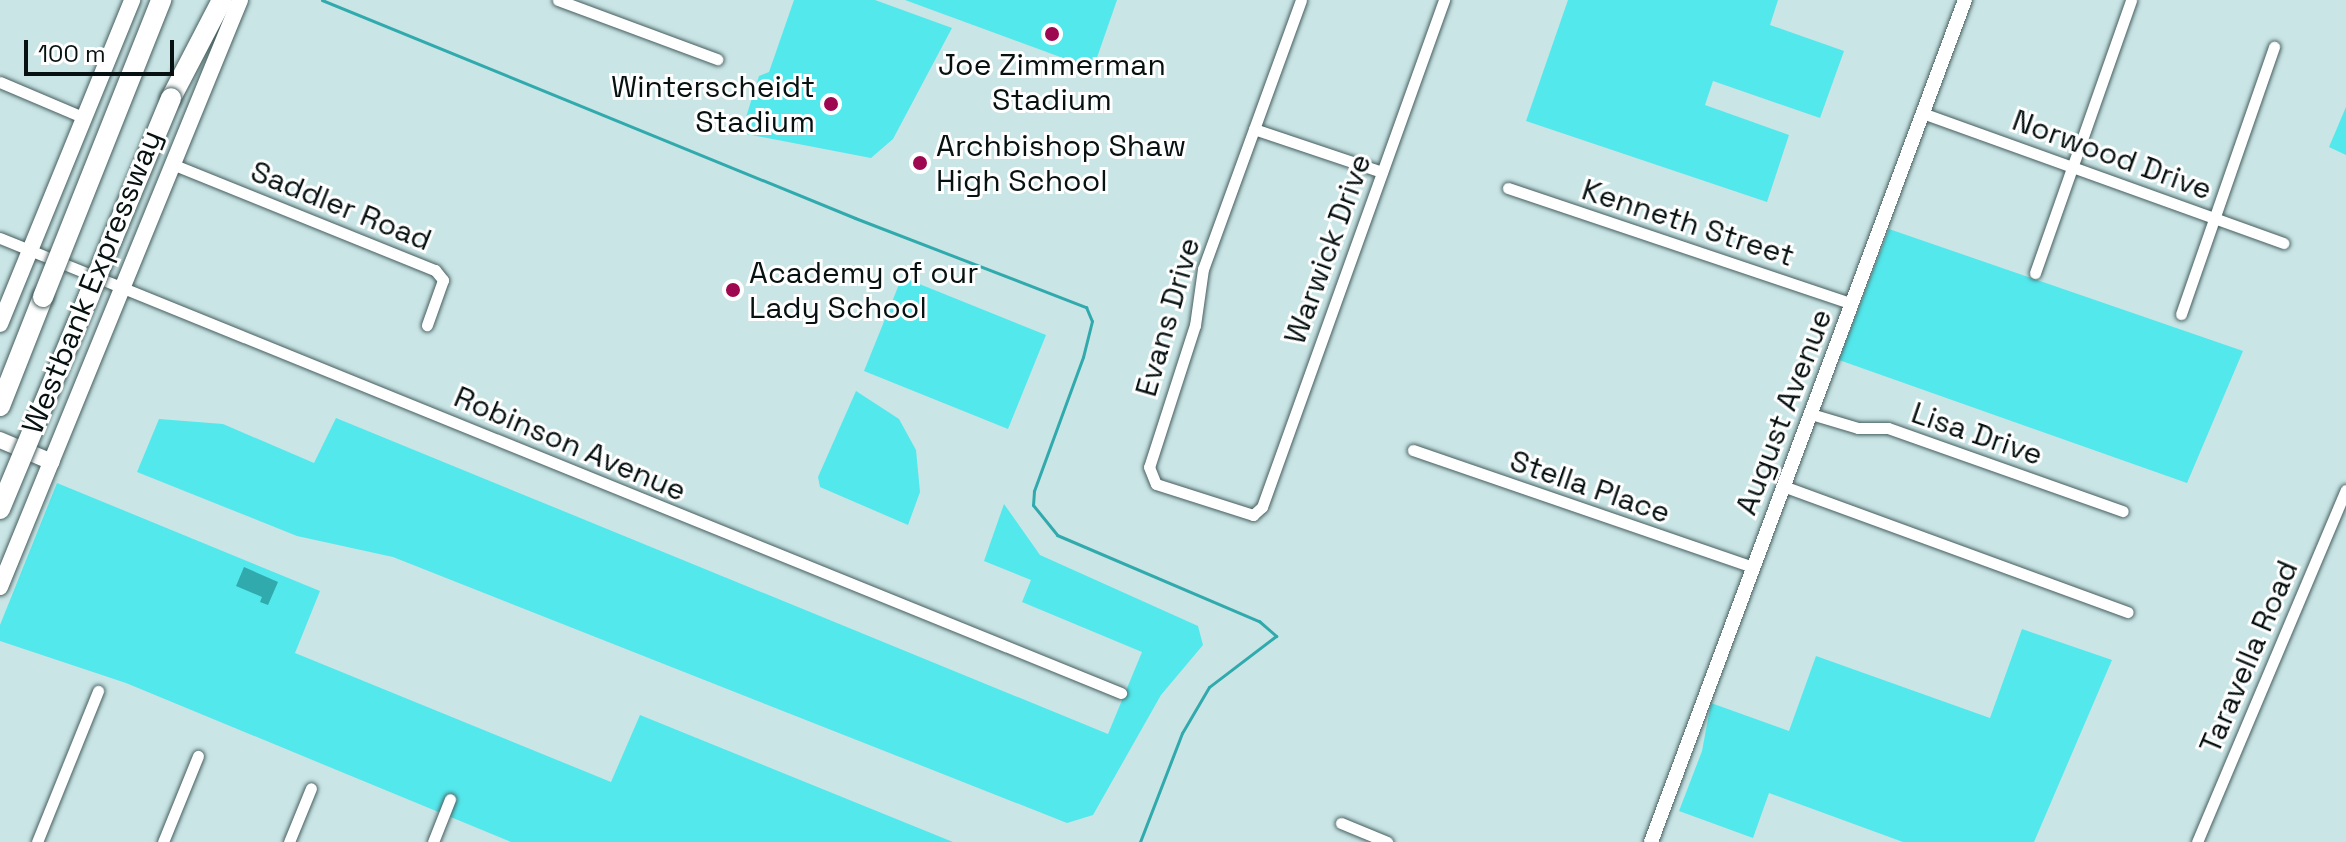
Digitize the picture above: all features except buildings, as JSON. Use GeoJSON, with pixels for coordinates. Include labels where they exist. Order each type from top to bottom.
{"type":"FeatureCollection","features":[{"type":"Feature","properties":{"kind":"highway","name":"Westbank Expressway"},"geometry":{"type":"LineString","coordinates":[[0,406],[161,0]]}},
{"type":"Feature","properties":{"kind":"highway","name":"Westbank Expressway"},"geometry":{"type":"LineString","coordinates":[[0,509],[171,98],[208,0]]}},
{"type":"Feature","properties":{"kind":"highway"},"geometry":{"type":"LineString","coordinates":[[171,98],[222,0]]}},
{"type":"Feature","properties":{"kind":"highway"},"geometry":{"type":"LineString","coordinates":[[0,378],[27,317],[43,297]]}},
{"type":"Feature","properties":{"kind":"highway"},"geometry":{"type":"LineString","coordinates":[[0,527],[39,412]]}},
{"type":"Feature","properties":{"kind":"main road"},"geometry":{"type":"LineString","coordinates":[[0,324],[132,0]]}},
{"type":"Feature","properties":{"kind":"main road","name":"Westbank Expressway"},"geometry":{"type":"LineString","coordinates":[[0,587],[240,0]]}},
{"type":"Feature","properties":{"kind":"main road"},"geometry":{"type":"LineString","coordinates":[[0,440],[52,462]]}},
{"type":"Feature","properties":{"kind":"street"},"geometry":{"type":"LineString","coordinates":[[558,0],[717,59]]}},
{"type":"Feature","properties":{"kind":"street","name":"Evans Drive"},"geometry":{"type":"LineString","coordinates":[[1257,514],[1204,503],[1156,484],[1149,467],[1195,325],[1203,269],[1301,0]]}},
{"type":"Feature","properties":{"kind":"street","name":"Warwick Drive"},"geometry":{"type":"LineString","coordinates":[[1257,514],[1444,0]]}},
{"type":"Feature","properties":{"kind":"street","name":"August Avenue"},"geometry":{"type":"LineString","coordinates":[[1651,842],[1965,0]]}},
{"type":"Feature","properties":{"kind":"street"},"geometry":{"type":"LineString","coordinates":[[2035,273],[2131,0]]}},
{"type":"Feature","properties":{"kind":"street"},"geometry":{"type":"LineString","coordinates":[[2181,314],[2274,47]]}},
{"type":"Feature","properties":{"kind":"street"},"geometry":{"type":"LineString","coordinates":[[0,82],[85,118]]}},
{"type":"Feature","properties":{"kind":"street","name":"Norwood Drive"},"geometry":{"type":"LineString","coordinates":[[1925,114],[2283,243]]}},
{"type":"Feature","properties":{"kind":"street"},"geometry":{"type":"LineString","coordinates":[[1254,129],[1382,172]]}},
{"type":"Feature","properties":{"kind":"street","name":"Saddler Road"},"geometry":{"type":"LineString","coordinates":[[172,164],[435,270],[443,280],[427,325]]}},
{"type":"Feature","properties":{"kind":"street","name":"Kenneth Street"},"geometry":{"type":"LineString","coordinates":[[1508,188],[1852,304]]}},
{"type":"Feature","properties":{"kind":"street","name":"Robinson Avenue"},"geometry":{"type":"LineString","coordinates":[[0,238],[123,285],[1121,693]]}},
{"type":"Feature","properties":{"kind":"street","name":"Lisa Drive"},"geometry":{"type":"LineString","coordinates":[[1811,414],[1858,428],[1888,428],[2123,511]]}},
{"type":"Feature","properties":{"kind":"street","name":"Stella Place"},"geometry":{"type":"LineString","coordinates":[[1413,450],[1753,567]]}},
{"type":"Feature","properties":{"kind":"street"},"geometry":{"type":"LineString","coordinates":[[1783,486],[2128,612]]}},
{"type":"Feature","properties":{"kind":"street","name":"Taravella Road"},"geometry":{"type":"LineString","coordinates":[[2197,842],[2346,490]]}},
{"type":"Feature","properties":{"kind":"street"},"geometry":{"type":"LineString","coordinates":[[37,842],[98,691]]}},
{"type":"Feature","properties":{"kind":"street"},"geometry":{"type":"LineString","coordinates":[[163,842],[198,756]]}},
{"type":"Feature","properties":{"kind":"street"},"geometry":{"type":"LineString","coordinates":[[289,842],[311,788]]}},
{"type":"Feature","properties":{"kind":"street"},"geometry":{"type":"LineString","coordinates":[[433,842],[450,799]]}},
{"type":"Feature","properties":{"kind":"street"},"geometry":{"type":"LineString","coordinates":[[1341,823],[1387,842]]}},
{"type":"Feature","properties":{"kind":"shaded area","name":"Winterscheidt Stadium"},"geometry":{"type":"Polygon","coordinates":[[[794,0],[875,0],[952,28],[893,139],[871,158],[741,133],[759,76],[769,72],[794,0]]]}},
{"type":"Feature","properties":{"kind":"shaded area","name":"Joe Zimmerman Stadium"},"geometry":{"type":"Polygon","coordinates":[[[905,0],[1117,0],[1093,69],[905,0]]]}},
{"type":"Feature","properties":{"kind":"shaded area"},"geometry":{"type":"Polygon","coordinates":[[[1568,0],[1778,0],[1770,25],[1844,51],[1820,118],[1713,81],[1705,105],[1789,135],[1767,202],[1526,121],[1568,0]]]}},
{"type":"Feature","properties":{"kind":"shaded area"},"geometry":{"type":"Polygon","coordinates":[[[2346,107],[2346,155],[2329,147],[2346,107]]]}},
{"type":"Feature","properties":{"kind":"shaded area"},"geometry":{"type":"Polygon","coordinates":[[[1889,229],[2243,351],[2187,483],[1839,360],[1889,229]]]}},
{"type":"Feature","properties":{"kind":"shaded area"},"geometry":{"type":"Polygon","coordinates":[[[902,277],[1046,335],[1008,429],[864,371],[902,277]]]}},
{"type":"Feature","properties":{"kind":"shaded area"},"geometry":{"type":"Polygon","coordinates":[[[856,391],[899,419],[916,450],[920,492],[908,525],[820,487],[818,477],[856,391]]]}},
{"type":"Feature","properties":{"kind":"shaded area"},"geometry":{"type":"Polygon","coordinates":[[[336,418],[1108,734],[1142,652],[1022,602],[1031,580],[984,561],[1004,504],[1040,555],[1198,626],[1203,645],[1161,695],[1093,815],[1067,823],[393,557],[297,536],[137,472],[159,419],[223,424],[314,463],[336,418]]]}},
{"type":"Feature","properties":{"kind":"shaded area"},"geometry":{"type":"Polygon","coordinates":[[[57,483],[320,591],[295,653],[611,782],[640,715],[953,842],[511,842],[126,683],[0,641],[0,625],[57,483]]]}},
{"type":"Feature","properties":{"kind":"shaded area"},"geometry":{"type":"Polygon","coordinates":[[[244,567],[278,582],[268,605],[260,602],[262,597],[236,586],[244,567]]]}},
{"type":"Feature","properties":{"kind":"shaded area"},"geometry":{"type":"Polygon","coordinates":[[[2022,629],[2112,660],[2034,842],[1903,842],[1769,793],[1753,838],[1679,811],[1702,751],[1711,703],[1789,731],[1816,656],[1990,718],[2022,629]]]}},
{"type":"Feature","properties":{"kind":"waterway"},"geometry":{"type":"LineString","coordinates":[[322,0],[855,218],[1086,307],[1092,321],[1083,357],[1034,491],[1033,505],[1057,535],[1259,621],[1276,636],[1209,687],[1182,733],[1140,842]]}},
{"type":"Feature","properties":{"kind":"place","name":"Joe Zimmerman Stadium"},"geometry":{"type":"Point","coordinates":[1052,34]}},
{"type":"Feature","properties":{"kind":"place","name":"Winterscheidt Stadium"},"geometry":{"type":"Point","coordinates":[831,104]}},
{"type":"Feature","properties":{"kind":"place","name":"Archbishop Shaw High School"},"geometry":{"type":"Point","coordinates":[920,163]}},
{"type":"Feature","properties":{"kind":"place","name":"Academy of our Lady School"},"geometry":{"type":"Point","coordinates":[733,290]}}]}
